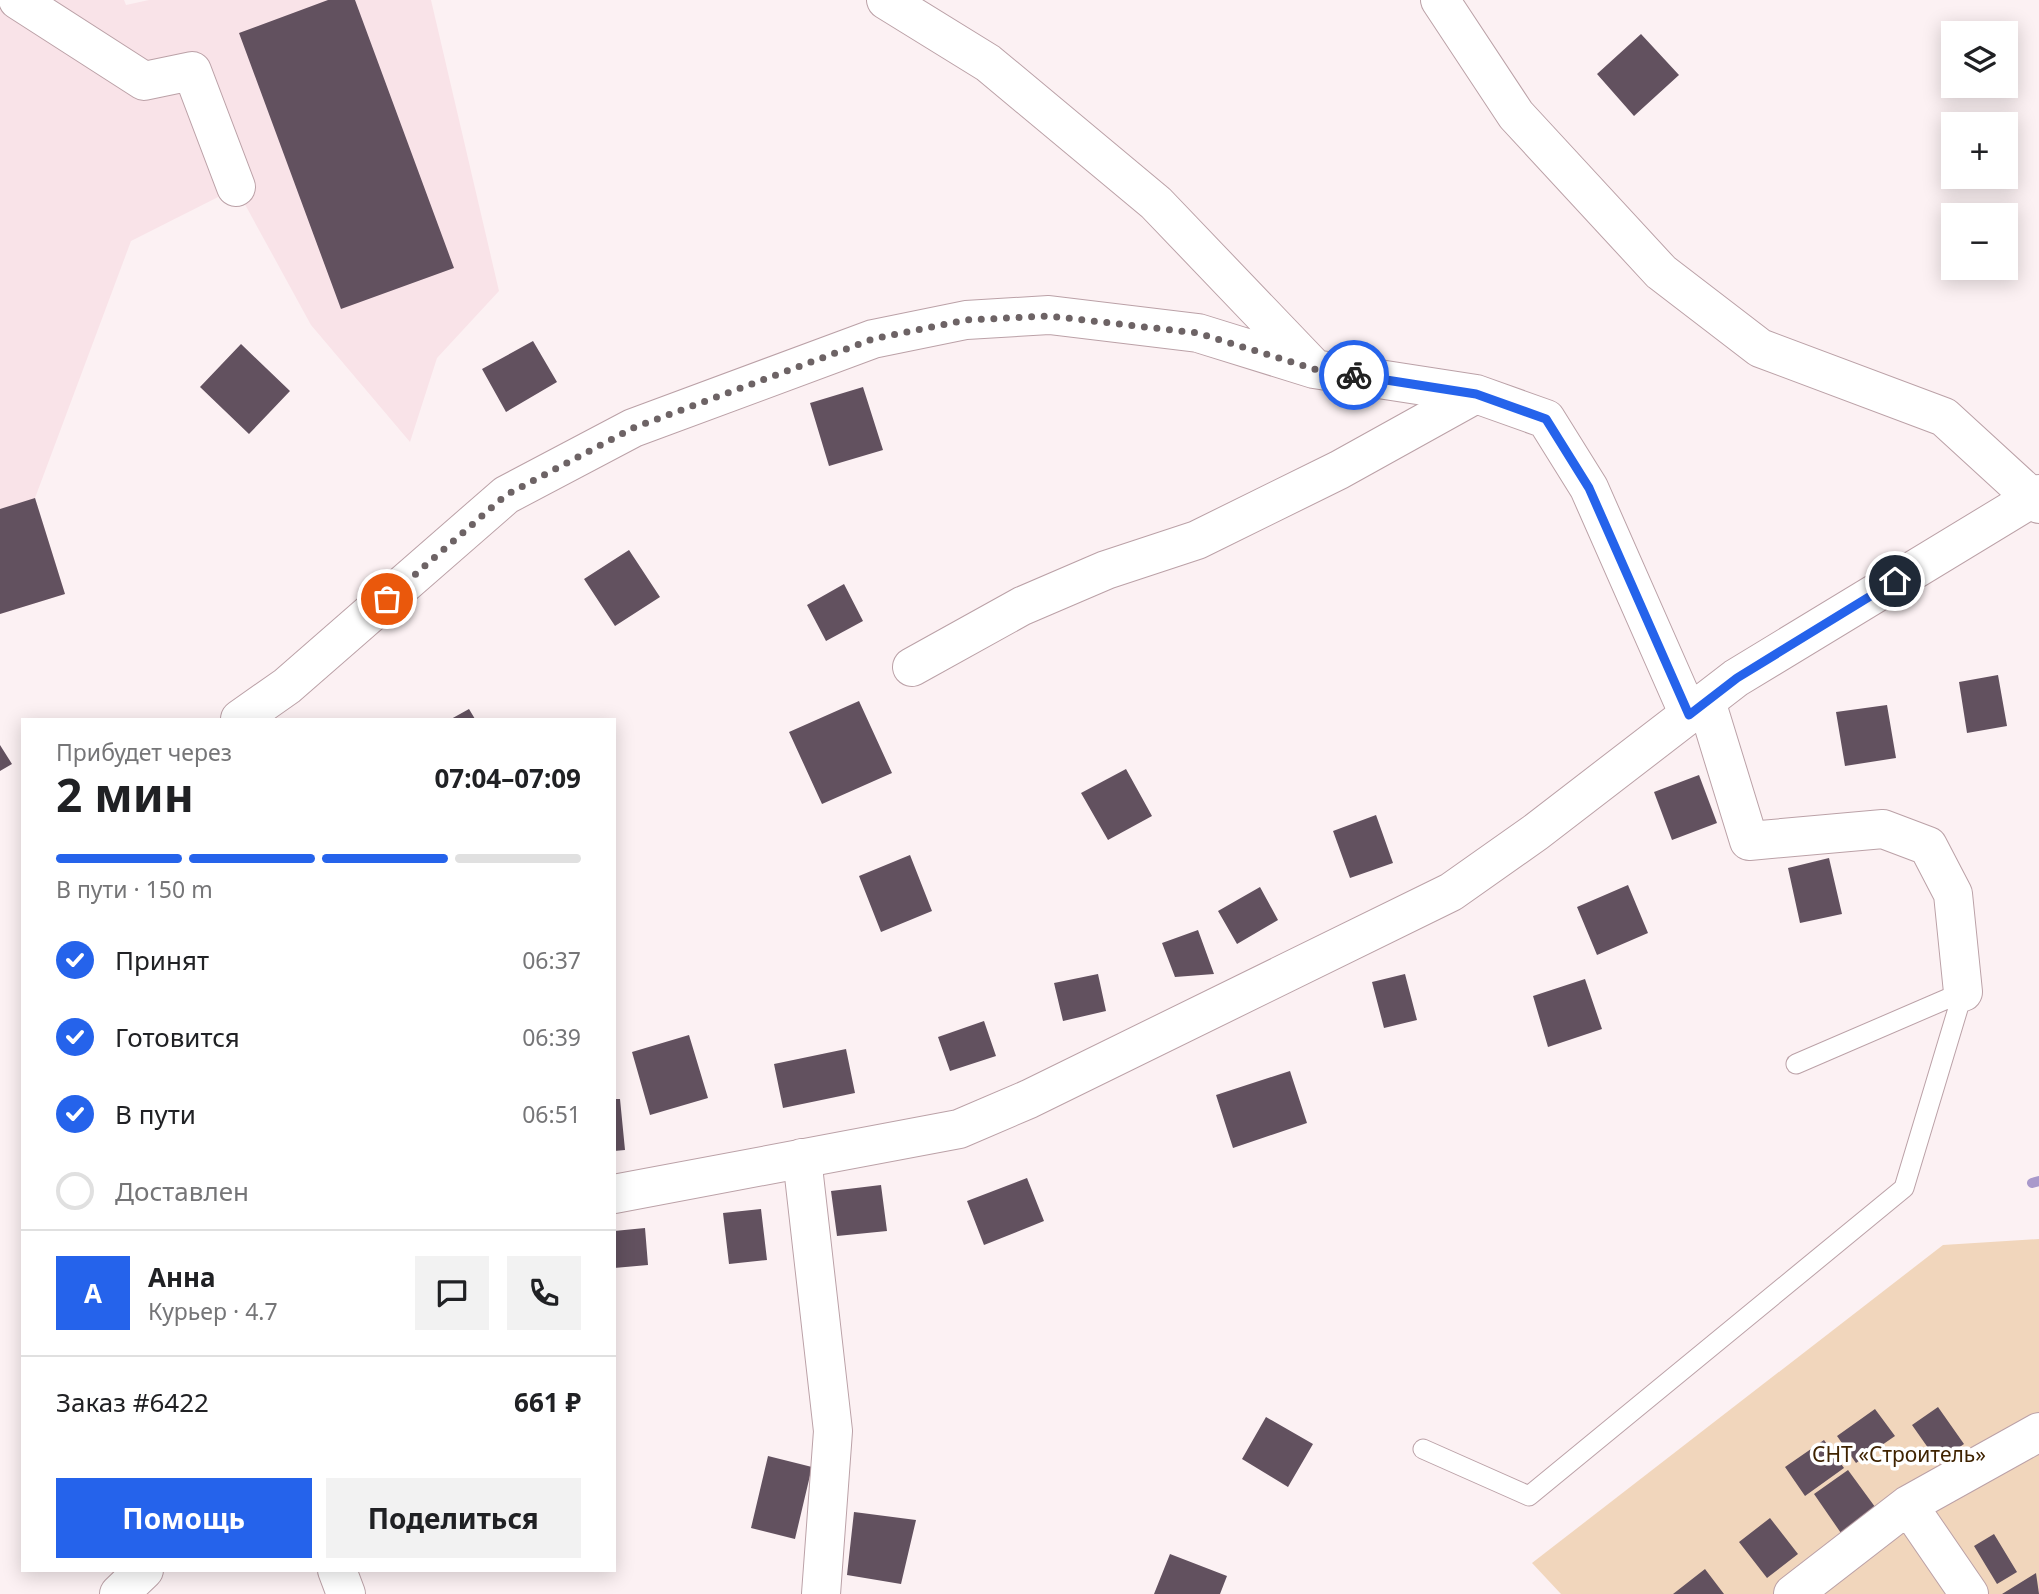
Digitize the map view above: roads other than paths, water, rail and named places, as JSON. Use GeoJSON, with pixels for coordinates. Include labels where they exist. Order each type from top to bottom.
{"type":"FeatureCollection","features":[{"type":"Feature","properties":{"kind":"street"},"geometry":{"type":"LineString","coordinates":[[18,0],[144,81],[192,71],[236,187]]}},
{"type":"Feature","properties":{"kind":"street"},"geometry":{"type":"LineString","coordinates":[[886,0],[988,63],[1156,203],[1314,369]]}},
{"type":"Feature","properties":{"kind":"street"},"geometry":{"type":"LineString","coordinates":[[616,1194],[959,1129],[1029,1098],[1451,892],[1536,832],[1737,678],[2036,499],[1944,417],[1760,348],[1661,272],[1516,116],[1440,0]]}},
{"type":"Feature","properties":{"kind":"street"},"geometry":{"type":"LineString","coordinates":[[241,718],[287,686],[506,495],[633,428],[873,339],[966,320],[1049,316],[1198,333],[1314,369],[1476,394],[1546,419],[1589,488],[1697,708],[1749,841],[1883,829],[1928,846],[1953,894],[1963,992]]}},
{"type":"Feature","properties":{"kind":"street"},"geometry":{"type":"LineString","coordinates":[[912,667],[1022,606],[1106,570],[1197,540],[1339,470],[1476,394]]}},
{"type":"Feature","properties":{"kind":"street"},"geometry":{"type":"LineString","coordinates":[[802,1158],[833,1431],[821,1594]]}},
{"type":"Feature","properties":{"kind":"street"},"geometry":{"type":"LineString","coordinates":[[1793,1594],[1908,1505],[2039,1432]]}},
{"type":"Feature","properties":{"kind":"street"},"geometry":{"type":"LineString","coordinates":[[1908,1505],[1969,1594]]}},
{"type":"Feature","properties":{"kind":"street"},"geometry":{"type":"LineString","coordinates":[[119,1594],[142,1572]]}},
{"type":"Feature","properties":{"kind":"street"},"geometry":{"type":"LineString","coordinates":[[338,1572],[346,1594]]}},
{"type":"Feature","properties":{"kind":"lane"},"geometry":{"type":"LineString","coordinates":[[1796,1064],[1963,992]]}},
{"type":"Feature","properties":{"kind":"lane"},"geometry":{"type":"LineString","coordinates":[[1423,1449],[1529,1496],[1904,1188],[1963,992]]}},
{"type":"Feature","properties":{"kind":"waterway"},"geometry":{"type":"LineString","coordinates":[[2032,1183],[2039,1181]]}},
{"type":"Feature","properties":{"kind":"park label","name":"СНТ «Строитель»"},"geometry":{"type":"Point","coordinates":[1899,1455]}}]}
